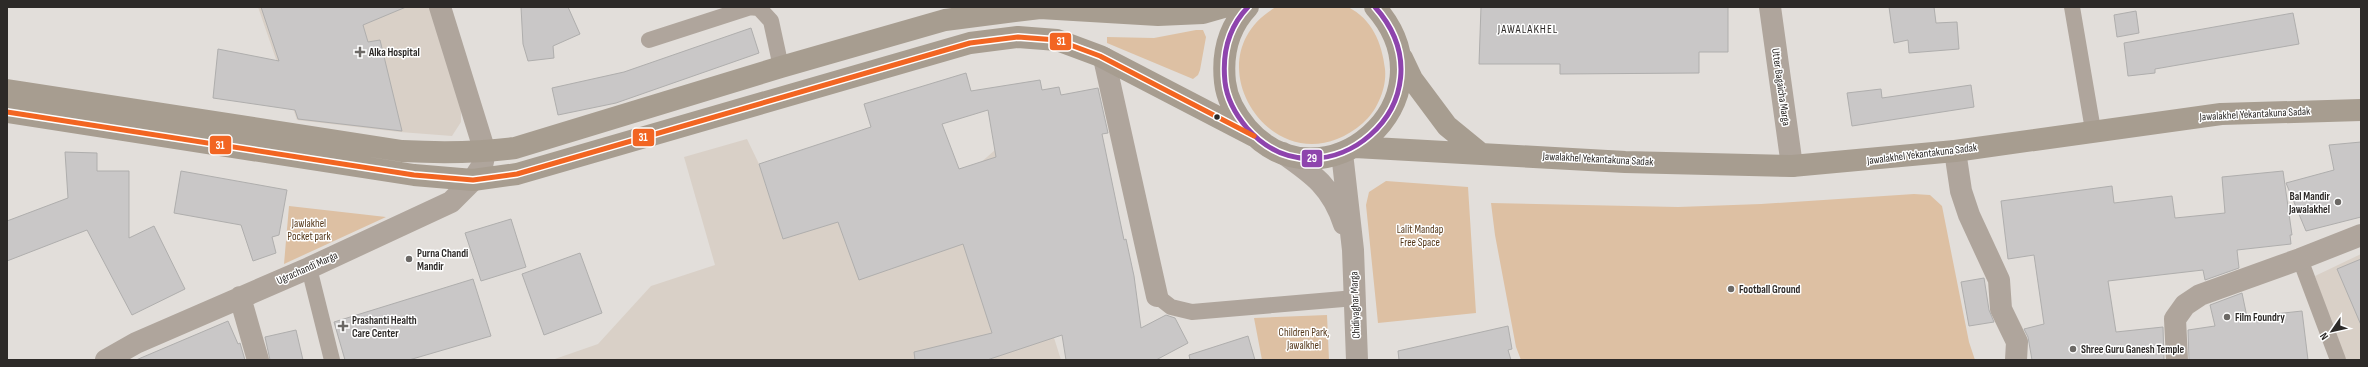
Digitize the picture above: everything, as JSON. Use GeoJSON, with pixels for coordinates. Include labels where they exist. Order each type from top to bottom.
{"type":"FeatureCollection","features":[{"type":"Feature","properties":{"kind":"main road"},"geometry":{"type":"LineString","coordinates":[[7,90],[402,151],[459,154],[485,152],[522,146],[782,67],[980,11],[1040,8],[1158,15],[1203,13],[1224,7]]}},
{"type":"Feature","properties":{"kind":"main road"},"geometry":{"type":"LineString","coordinates":[[1248,7],[1239,17],[1228,40],[1223,66],[1226,92],[1237,116],[1254,136]]}},
{"type":"Feature","properties":{"kind":"main road"},"geometry":{"type":"LineString","coordinates":[[1382,12],[1412,79],[1428,104],[1447,126],[1480,153]]}},
{"type":"Feature","properties":{"kind":"main road"},"geometry":{"type":"LineString","coordinates":[[7,112],[414,175],[473,180],[517,174],[970,43],[1018,37],[1057,40],[1104,58],[1254,136],[1283,153],[1302,157],[1323,157],[1349,150],[1377,130],[1393,108],[1401,81],[1400,53]]}},
{"type":"Feature","properties":{"kind":"main road","name":"Jawalakhel Yekantakuna Sadak"},"geometry":{"type":"LineString","coordinates":[[1349,150],[1480,153],[1625,162],[1792,166],[1955,151],[2093,130],[2221,114],[2361,110]]}},
{"type":"Feature","properties":{"kind":"street"},"geometry":{"type":"LineString","coordinates":[[440,7],[485,152]]}},
{"type":"Feature","properties":{"kind":"street","name":"Utter Bagaicha Marga"},"geometry":{"type":"LineString","coordinates":[[1770,7],[1792,166]]}},
{"type":"Feature","properties":{"kind":"street"},"geometry":{"type":"LineString","coordinates":[[1104,58],[1157,296]]}},
{"type":"Feature","properties":{"kind":"street","name":"Chidiyaghar Marga"},"geometry":{"type":"LineString","coordinates":[[1349,150],[1357,360]]}},
{"type":"Feature","properties":{"kind":"street"},"geometry":{"type":"LineString","coordinates":[[1955,151],[1961,191],[1969,215],[1999,280],[2001,309],[2017,342],[2016,360]]}},
{"type":"Feature","properties":{"kind":"street","name":"Ugrachandi Marga"},"geometry":{"type":"LineString","coordinates":[[106,360],[136,343],[309,268],[451,202],[473,180],[482,166],[485,152]]}},
{"type":"Feature","properties":{"kind":"street","name":"Chidiyaghar Marga"},"geometry":{"type":"LineString","coordinates":[[1283,153],[1318,178],[1338,206],[1353,250]]}},
{"type":"Feature","properties":{"kind":"street"},"geometry":{"type":"LineString","coordinates":[[2177,360],[2175,319],[2185,305],[2200,295],[2300,260],[2361,235]]}},
{"type":"Feature","properties":{"kind":"street"},"geometry":{"type":"LineString","coordinates":[[240,297],[258,360]]}},
{"type":"Feature","properties":{"kind":"lane"},"geometry":{"type":"LineString","coordinates":[[649,40],[747,7],[759,8],[771,21],[782,67]]}},
{"type":"Feature","properties":{"kind":"lane"},"geometry":{"type":"LineString","coordinates":[[2072,7],[2093,130]]}},
{"type":"Feature","properties":{"kind":"lane"},"geometry":{"type":"LineString","coordinates":[[2300,260],[2338,360]]}},
{"type":"Feature","properties":{"kind":"lane"},"geometry":{"type":"LineString","coordinates":[[309,268],[332,360]]}},
{"type":"Feature","properties":{"kind":"lane"},"geometry":{"type":"LineString","coordinates":[[1157,296],[1171,307],[1192,312],[1355,298]]}},
{"type":"Feature","properties":{"kind":"shaded area","name":"Alka Hospital"},"geometry":{"type":"Polygon","coordinates":[[[258,7],[433,7],[461,97],[461,122],[452,136],[400,132],[297,120],[258,7]]]}},
{"type":"Feature","properties":{"kind":"shaded area"},"geometry":{"type":"Polygon","coordinates":[[[747,139],[759,164],[783,239],[962,179],[995,150],[1061,360],[552,360],[598,344],[651,286],[715,265],[684,157],[747,139]]]}},
{"type":"Feature","properties":{"kind":"shaded area"},"geometry":{"type":"Polygon","coordinates":[[[2361,254],[2361,360],[2344,360],[2315,276],[2361,254]]]}},
{"type":"Feature","properties":{"kind":"green space"},"geometry":{"type":"Polygon","coordinates":[[[1276,7],[1348,7],[1363,18],[1369,25],[1378,41],[1384,59],[1385,76],[1383,91],[1377,106],[1363,123],[1331,141],[1301,143],[1274,132],[1254,112],[1242,86],[1240,57],[1250,30],[1276,7]]]}},
{"type":"Feature","properties":{"kind":"green space"},"geometry":{"type":"Polygon","coordinates":[[[1203,30],[1206,37],[1200,70],[1198,75],[1193,79],[1107,43],[1107,37],[1154,38],[1203,30]]]}},
{"type":"Feature","properties":{"kind":"green space","name":"Lalit Mandap Free Space"},"geometry":{"type":"Polygon","coordinates":[[[1386,181],[1468,187],[1476,313],[1378,323],[1366,205],[1369,192],[1386,181]]]}},
{"type":"Feature","properties":{"kind":"green space","name":"Football Ground"},"geometry":{"type":"Polygon","coordinates":[[[1914,194],[1930,195],[1942,206],[1969,342],[1975,360],[1521,360],[1516,347],[1495,235],[1491,203],[1678,207],[1761,204],[1914,194]]]}},
{"type":"Feature","properties":{"kind":"green space","name":"Jawlakhel Pocket park"},"geometry":{"type":"Polygon","coordinates":[[[289,206],[386,217],[284,264],[289,206]]]}},
{"type":"Feature","properties":{"kind":"green space","name":"Children Park, Jawalkhel"},"geometry":{"type":"Polygon","coordinates":[[[1327,315],[1329,360],[1262,360],[1254,318],[1327,315]]]}},
{"type":"Feature","properties":{"kind":"building","name":"Alka Hospital"},"geometry":{"type":"Polygon","coordinates":[[[261,7],[406,7],[363,25],[368,42],[380,40],[402,131],[298,119],[295,110],[213,98],[218,49],[279,61],[261,7]]]}},
{"type":"Feature","properties":{"kind":"building"},"geometry":{"type":"Polygon","coordinates":[[[521,7],[568,7],[580,34],[553,46],[554,58],[528,61],[523,44],[521,7]]]}},
{"type":"Feature","properties":{"kind":"building"},"geometry":{"type":"Polygon","coordinates":[[[1481,7],[1728,7],[1728,52],[1699,52],[1699,73],[1560,74],[1560,64],[1479,64],[1481,7]]]}},
{"type":"Feature","properties":{"kind":"building"},"geometry":{"type":"Polygon","coordinates":[[[1889,7],[1934,7],[1936,23],[1957,22],[1959,49],[1909,53],[1908,40],[1894,43],[1889,7]]]}},
{"type":"Feature","properties":{"kind":"building"},"geometry":{"type":"Polygon","coordinates":[[[2136,11],[2139,33],[2117,37],[2114,15],[2136,11]]]}},
{"type":"Feature","properties":{"kind":"building"},"geometry":{"type":"Polygon","coordinates":[[[2293,13],[2299,44],[2155,69],[2155,73],[2128,76],[2124,43],[2293,13]]]}},
{"type":"Feature","properties":{"kind":"building"},"geometry":{"type":"Polygon","coordinates":[[[751,28],[759,53],[616,103],[558,115],[552,88],[624,72],[751,28]]]}},
{"type":"Feature","properties":{"kind":"building"},"geometry":{"type":"Polygon","coordinates":[[[966,73],[971,91],[1040,80],[1042,90],[1059,87],[1061,95],[1098,88],[1108,133],[1102,134],[1124,240],[1126,239],[1134,276],[1141,328],[1166,315],[1175,318],[1188,343],[1156,360],[1066,360],[1062,335],[987,360],[915,360],[914,352],[992,333],[963,244],[859,280],[838,222],[783,239],[759,164],[871,127],[864,104],[966,73]],[[988,110],[942,124],[959,169],[996,157],[988,110]]]}},
{"type":"Feature","properties":{"kind":"building"},"geometry":{"type":"Polygon","coordinates":[[[1971,85],[1974,107],[1852,126],[1847,93],[1881,89],[1882,98],[1971,85]]]}},
{"type":"Feature","properties":{"kind":"building"},"geometry":{"type":"Polygon","coordinates":[[[2361,142],[2361,217],[2306,231],[2286,183],[2334,170],[2329,145],[2361,142]]]}},
{"type":"Feature","properties":{"kind":"building"},"geometry":{"type":"Polygon","coordinates":[[[65,152],[97,153],[97,171],[129,171],[129,238],[154,226],[185,289],[132,315],[87,230],[7,261],[7,221],[68,198],[65,152]]]}},
{"type":"Feature","properties":{"kind":"building"},"geometry":{"type":"Polygon","coordinates":[[[181,171],[287,190],[279,235],[272,237],[276,253],[253,261],[241,225],[174,213],[181,171]]]}},
{"type":"Feature","properties":{"kind":"building"},"geometry":{"type":"Polygon","coordinates":[[[2283,171],[2292,235],[2290,235],[2291,244],[2237,250],[2239,268],[2205,280],[2203,270],[2108,281],[2116,332],[2163,327],[2164,360],[2032,360],[2028,337],[2024,329],[2044,324],[2034,255],[2008,259],[2001,201],[2112,186],[2114,203],[2172,196],[2175,218],[2225,213],[2222,177],[2283,171]]]}},
{"type":"Feature","properties":{"kind":"building"},"geometry":{"type":"Polygon","coordinates":[[[511,219],[526,267],[481,281],[465,233],[511,219]]]}},
{"type":"Feature","properties":{"kind":"building"},"geometry":{"type":"Polygon","coordinates":[[[580,253],[602,313],[544,335],[522,274],[580,253]]]}},
{"type":"Feature","properties":{"kind":"building"},"geometry":{"type":"Polygon","coordinates":[[[2361,259],[2361,325],[2337,269],[2361,259]]]}},
{"type":"Feature","properties":{"kind":"building"},"geometry":{"type":"Polygon","coordinates":[[[1984,278],[1989,310],[1994,322],[1969,326],[1961,282],[1984,278]]]}},
{"type":"Feature","properties":{"kind":"building"},"geometry":{"type":"Polygon","coordinates":[[[473,279],[491,336],[409,360],[345,360],[334,322],[473,279]]]}},
{"type":"Feature","properties":{"kind":"building"},"geometry":{"type":"Polygon","coordinates":[[[2242,293],[2247,317],[2302,311],[2308,360],[2189,360],[2188,330],[2215,326],[2210,305],[2242,293]]]}},
{"type":"Feature","properties":{"kind":"building"},"geometry":{"type":"Polygon","coordinates":[[[228,321],[238,344],[240,343],[245,360],[136,360],[228,321]]]}},
{"type":"Feature","properties":{"kind":"building"},"geometry":{"type":"Polygon","coordinates":[[[1508,326],[1512,349],[1508,350],[1511,360],[1399,360],[1398,351],[1508,326]]]}},
{"type":"Feature","properties":{"kind":"building"},"geometry":{"type":"Polygon","coordinates":[[[296,330],[303,360],[270,360],[265,337],[296,330]]]}},
{"type":"Feature","properties":{"kind":"building"},"geometry":{"type":"Polygon","coordinates":[[[1248,336],[1255,360],[1190,360],[1189,355],[1248,336]]]}},
{"type":"Feature","properties":{"kind":"transit line","name":"29"},"geometry":{"type":"LineString","coordinates":[[1248,7],[1241,15],[1231,33],[1226,52],[1224,72],[1226,89],[1230,101],[1239,118],[1247,128],[1277,151],[1310,159],[1342,152],[1370,135],[1391,109],[1401,78],[1396,43],[1375,7]]}},
{"type":"Feature","properties":{"kind":"transit line","name":"31"},"geometry":{"type":"LineString","coordinates":[[7,112],[414,175],[473,180],[517,174],[970,43],[1018,37],[1057,40],[1100,56],[1254,136]]}},
{"type":"Feature","properties":{"kind":"place","name":"Alka Hospital"},"geometry":{"type":"Point","coordinates":[360,52]}},
{"type":"Feature","properties":{"kind":"place","name":"Bal Mandir Jawalakhel"},"geometry":{"type":"Point","coordinates":[2338,202]}},
{"type":"Feature","properties":{"kind":"place","name":"Purna Chandi Mandir"},"geometry":{"type":"Point","coordinates":[409,259]}},
{"type":"Feature","properties":{"kind":"place","name":"Football Ground"},"geometry":{"type":"Point","coordinates":[1731,289]}},
{"type":"Feature","properties":{"kind":"place","name":"Film Foundry"},"geometry":{"type":"Point","coordinates":[2227,317]}},
{"type":"Feature","properties":{"kind":"place","name":"Prashanti Health Care Center"},"geometry":{"type":"Point","coordinates":[343,326]}},
{"type":"Feature","properties":{"kind":"place","name":"Shree Guru Ganesh Temple"},"geometry":{"type":"Point","coordinates":[2073,349]}},
{"type":"Feature","properties":{"kind":"district","name":"JAWALAKHEL"},"geometry":{"type":"Point","coordinates":[1528,29]}}]}
